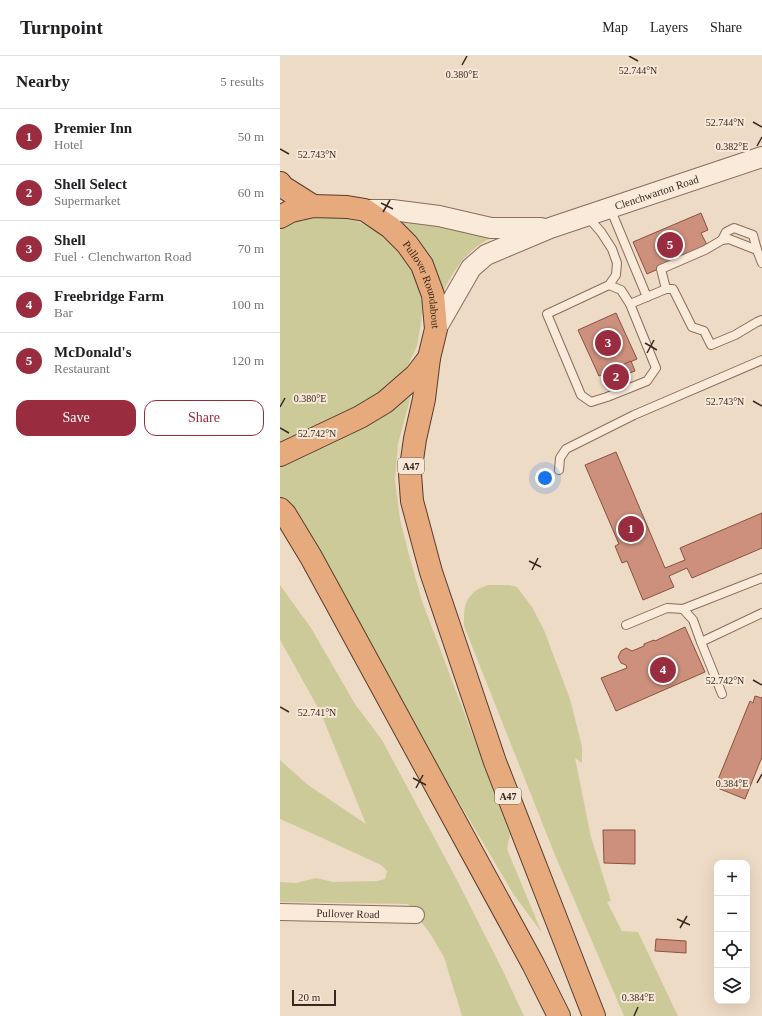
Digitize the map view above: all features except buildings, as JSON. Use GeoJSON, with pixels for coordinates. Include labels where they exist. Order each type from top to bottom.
{"type":"FeatureCollection","features":[{"type":"Feature","properties":{"kind":"highway"},"geometry":{"type":"LineString","coordinates":[[280,183],[283,187],[313,206]]}},
{"type":"Feature","properties":{"kind":"highway","name":"Pullover Roundabout"},"geometry":{"type":"LineString","coordinates":[[280,217],[291,212],[313,206],[347,207],[365,210],[390,227],[407,244],[422,265],[433,295],[436,329],[429,358],[416,376],[385,402],[360,416],[280,455]]}},
{"type":"Feature","properties":{"kind":"highway","name":"A47"},"geometry":{"type":"LineString","coordinates":[[429,358],[424,398],[415,438],[410,474],[412,501],[431,572],[495,762],[594,1016]]}},
{"type":"Feature","properties":{"kind":"highway"},"geometry":{"type":"LineString","coordinates":[[280,509],[285,514],[315,564],[529,956],[559,1016]]}},
{"type":"Feature","properties":{"kind":"street","name":"Clenchwarton Road"},"geometry":{"type":"LineString","coordinates":[[436,329],[471,268],[486,254],[550,228],[762,157]]}},
{"type":"Feature","properties":{"kind":"street","name":"Clenchwarton Road"},"geometry":{"type":"LineString","coordinates":[[365,210],[392,210],[438,216],[491,228],[550,228]]}},
{"type":"Feature","properties":{"kind":"street","name":"Pullover Road"},"geometry":{"type":"LineString","coordinates":[[280,912],[416,915]]}},
{"type":"Feature","properties":{"kind":"lane"},"geometry":{"type":"LineString","coordinates":[[610,208],[647,297]]}},
{"type":"Feature","properties":{"kind":"lane"},"geometry":{"type":"LineString","coordinates":[[586,216],[601,232],[612,249],[617,264],[616,275],[609,285],[547,314],[581,395],[591,402],[647,381],[656,368],[630,304],[621,290],[609,285]]}},
{"type":"Feature","properties":{"kind":"lane"},"geometry":{"type":"LineString","coordinates":[[722,240],[726,232],[734,228],[753,235],[762,263]]}},
{"type":"Feature","properties":{"kind":"lane"},"geometry":{"type":"LineString","coordinates":[[757,250],[729,239],[722,240],[705,250],[661,269],[670,289],[692,327],[704,331],[710,345],[735,335],[762,320]]}},
{"type":"Feature","properties":{"kind":"lane"},"geometry":{"type":"LineString","coordinates":[[630,304],[670,289]]}},
{"type":"Feature","properties":{"kind":"lane"},"geometry":{"type":"LineString","coordinates":[[559,470],[560,458],[566,449],[634,415],[762,360]]}},
{"type":"Feature","properties":{"kind":"lane"},"geometry":{"type":"LineString","coordinates":[[626,625],[667,608],[683,609],[762,578]]}},
{"type":"Feature","properties":{"kind":"lane"},"geometry":{"type":"LineString","coordinates":[[683,609],[693,620],[722,694]]}},
{"type":"Feature","properties":{"kind":"lane"},"geometry":{"type":"LineString","coordinates":[[701,642],[762,613]]}},
{"type":"Feature","properties":{"kind":"shaded area"},"geometry":{"type":"Polygon","coordinates":[[[316,214],[335,216],[359,222],[376,231],[394,246],[410,265],[418,286],[423,306],[421,323],[417,346],[407,367],[396,381],[378,396],[280,443],[280,226],[316,214]]]}},
{"type":"Feature","properties":{"kind":"shaded area"},"geometry":{"type":"Polygon","coordinates":[[[395,217],[487,234],[491,238],[475,248],[462,260],[443,292],[395,217]]]}},
{"type":"Feature","properties":{"kind":"shaded area"},"geometry":{"type":"Polygon","coordinates":[[[413,388],[398,444],[395,480],[400,519],[422,601],[510,834],[507,849],[542,933],[514,895],[326,571],[280,499],[280,464],[373,422],[397,404],[413,388]]]}},
{"type":"Feature","properties":{"kind":"shaded area"},"geometry":{"type":"Polygon","coordinates":[[[280,585],[311,628],[355,704],[382,740],[457,880],[524,1016],[462,1016],[444,957],[431,935],[408,904],[280,902],[280,882],[296,883],[316,878],[333,882],[377,881],[385,879],[387,871],[381,865],[280,819],[280,760],[308,785],[366,824],[320,711],[280,640],[280,585]]]}},
{"type":"Feature","properties":{"kind":"shaded area"},"geometry":{"type":"Polygon","coordinates":[[[488,585],[509,585],[517,587],[532,607],[544,630],[570,699],[582,747],[582,763],[575,758],[591,837],[611,901],[607,902],[622,931],[638,932],[678,1016],[624,1016],[555,855],[464,626],[467,600],[480,588],[488,585]]]}},
{"type":"Feature","properties":{"kind":"place","name":"McDonald's"},"geometry":{"type":"Point","coordinates":[670,245]}},
{"type":"Feature","properties":{"kind":"place","name":"Shell"},"geometry":{"type":"Point","coordinates":[608,343]}},
{"type":"Feature","properties":{"kind":"place","name":"Shell Select"},"geometry":{"type":"Point","coordinates":[616,377]}},
{"type":"Feature","properties":{"kind":"place","name":"Premier Inn"},"geometry":{"type":"Point","coordinates":[631,529]}},
{"type":"Feature","properties":{"kind":"place","name":"Freebridge Farm"},"geometry":{"type":"Point","coordinates":[663,670]}}]}
